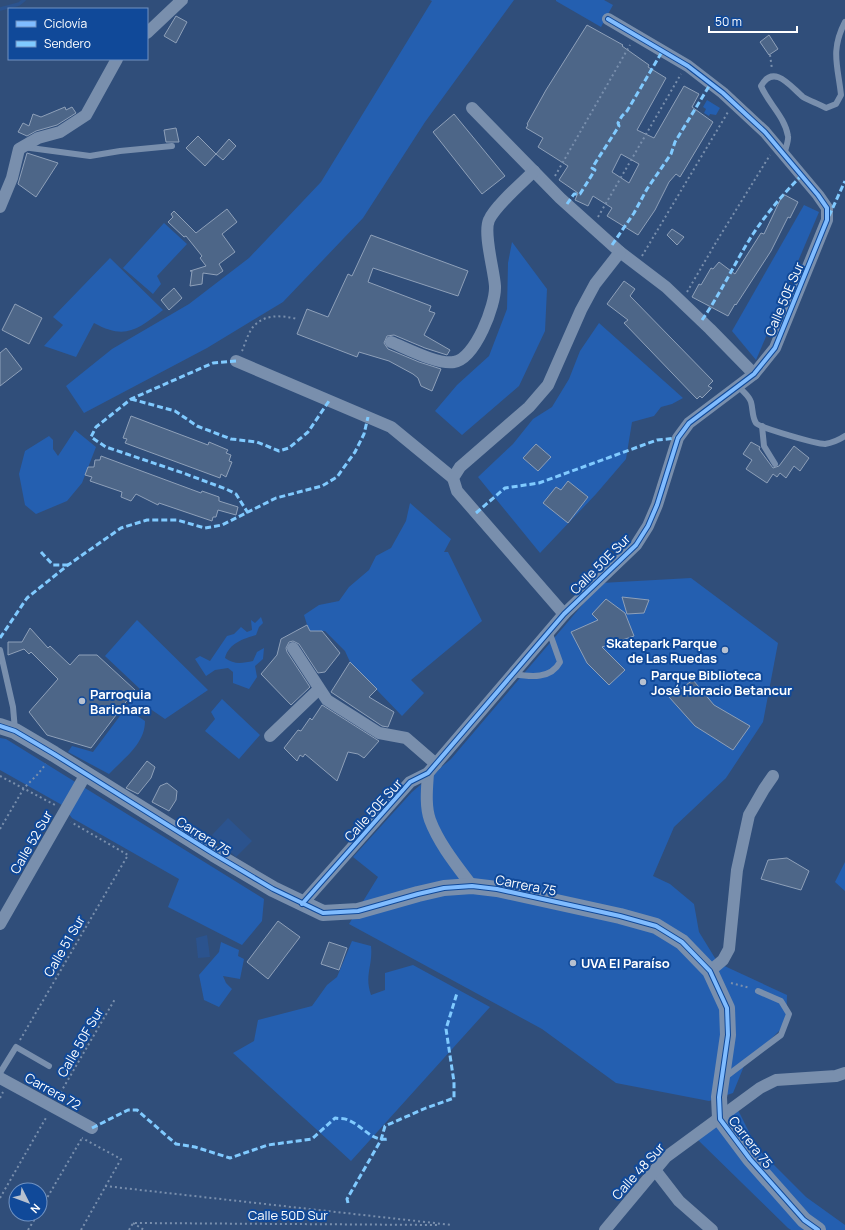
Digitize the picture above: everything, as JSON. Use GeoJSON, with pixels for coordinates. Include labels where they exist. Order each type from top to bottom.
{"type":"FeatureCollection","features":[{"type":"Feature","properties":{"kind":"street"},"geometry":{"type":"LineString","coordinates":[[148,32],[182,0]]}},
{"type":"Feature","properties":{"kind":"street","name":"Calle 50E Sur"},"geometry":{"type":"LineString","coordinates":[[302,904],[410,782],[432,769],[564,614],[636,545],[648,526],[657,505],[678,438],[689,423],[754,374],[764,364],[774,348],[828,220],[827,208],[818,195],[780,150],[733,103],[688,66],[608,19]]}},
{"type":"Feature","properties":{"kind":"street"},"geometry":{"type":"LineString","coordinates":[[0,208],[12,178],[17,153],[22,147],[38,138],[60,132],[86,115],[116,60]]}},
{"type":"Feature","properties":{"kind":"street"},"geometry":{"type":"LineString","coordinates":[[472,108],[592,227],[636,265],[666,287],[754,374]]}},
{"type":"Feature","properties":{"kind":"street"},"geometry":{"type":"LineString","coordinates":[[391,342],[441,361],[454,362],[465,356],[478,340],[492,306],[495,287],[488,233],[488,220],[534,171]]}},
{"type":"Feature","properties":{"kind":"street"},"geometry":{"type":"LineString","coordinates":[[453,478],[460,466],[529,407],[548,385],[581,310],[595,284],[620,252]]}},
{"type":"Feature","properties":{"kind":"street"},"geometry":{"type":"LineString","coordinates":[[236,361],[392,427],[453,478],[457,492],[564,614]]}},
{"type":"Feature","properties":{"kind":"street"},"geometry":{"type":"LineString","coordinates":[[293,648],[327,700],[379,733],[406,738],[432,769],[427,798],[430,819],[441,840],[472,886]]}},
{"type":"Feature","properties":{"kind":"street"},"geometry":{"type":"LineString","coordinates":[[270,736],[319,689]]}},
{"type":"Feature","properties":{"kind":"street","name":"Carrera 75"},"geometry":{"type":"LineString","coordinates":[[7,728],[54,754],[214,854],[302,904],[323,913],[358,911],[444,888],[472,886],[497,889],[558,902],[656,926],[682,942],[711,974],[727,1008],[728,1035],[719,1096],[720,1119],[750,1159],[804,1220],[818,1230]]}},
{"type":"Feature","properties":{"kind":"street","name":"Calle 52 Sur"},"geometry":{"type":"LineString","coordinates":[[0,924],[86,774]]}},
{"type":"Feature","properties":{"kind":"street"},"geometry":{"type":"LineString","coordinates":[[711,974],[723,960],[729,949],[737,870],[749,815],[773,776]]}},
{"type":"Feature","properties":{"kind":"street","name":"Calle 48 Sur"},"geometry":{"type":"LineString","coordinates":[[605,1230],[666,1157],[720,1119],[740,1101],[776,1080],[836,1076],[845,1073]]}},
{"type":"Feature","properties":{"kind":"street","name":"Carrera 72"},"geometry":{"type":"LineString","coordinates":[[0,1078],[90,1128]]}},
{"type":"Feature","properties":{"kind":"street"},"geometry":{"type":"LineString","coordinates":[[655,1170],[679,1201],[712,1230]]}},
{"type":"Feature","properties":{"kind":"lane"},"geometry":{"type":"LineString","coordinates":[[780,150],[789,137],[782,121],[765,95],[761,86],[765,79],[773,76],[784,80],[804,97],[826,108],[836,104],[841,96],[839,74],[835,56],[838,36],[845,22]]}},
{"type":"Feature","properties":{"kind":"lane"},"geometry":{"type":"LineString","coordinates":[[22,147],[90,156],[120,151],[172,146]]}},
{"type":"Feature","properties":{"kind":"lane"},"geometry":{"type":"LineString","coordinates":[[738,385],[741,390],[747,393],[751,404],[753,418],[758,425],[801,440],[824,444],[845,436]]}},
{"type":"Feature","properties":{"kind":"lane"},"geometry":{"type":"LineString","coordinates":[[762,426],[764,446],[775,464]]}},
{"type":"Feature","properties":{"kind":"lane"},"geometry":{"type":"LineString","coordinates":[[514,674],[532,677],[547,674],[556,670],[560,662],[550,632]]}},
{"type":"Feature","properties":{"kind":"lane"},"geometry":{"type":"LineString","coordinates":[[0,650],[13,707],[7,728]]}},
{"type":"Feature","properties":{"kind":"lane"},"geometry":{"type":"LineString","coordinates":[[721,1081],[781,1035],[789,1014],[781,1001],[758,991]]}},
{"type":"Feature","properties":{"kind":"lane"},"geometry":{"type":"LineString","coordinates":[[0,1073],[16,1047],[49,1066]]}},
{"type":"Feature","properties":{"kind":"path"},"geometry":{"type":"LineString","coordinates":[[549,186],[636,36]]}},
{"type":"Feature","properties":{"kind":"path"},"geometry":{"type":"LineString","coordinates":[[770,55],[773,76]]}},
{"type":"Feature","properties":{"kind":"path"},"geometry":{"type":"LineString","coordinates":[[592,227],[680,76],[688,66]]}},
{"type":"Feature","properties":{"kind":"path"},"geometry":{"type":"LineString","coordinates":[[636,265],[733,103]]}},
{"type":"Feature","properties":{"kind":"path"},"geometry":{"type":"LineString","coordinates":[[681,301],[780,150]]}},
{"type":"Feature","properties":{"kind":"path"},"geometry":{"type":"LineString","coordinates":[[236,361],[252,328],[268,317],[284,315],[297,319]]}},
{"type":"Feature","properties":{"kind":"path"},"geometry":{"type":"LineString","coordinates":[[0,828],[24,788],[38,775],[54,754]]}},
{"type":"Feature","properties":{"kind":"path"},"geometry":{"type":"LineString","coordinates":[[0,776],[24,788],[63,814]]}},
{"type":"Feature","properties":{"kind":"path"},"geometry":{"type":"LineString","coordinates":[[711,974],[758,991]]}},
{"type":"Feature","properties":{"kind":"path"},"geometry":{"type":"LineString","coordinates":[[48,1196],[82,1138],[90,1128]]}},
{"type":"Feature","properties":{"kind":"path"},"geometry":{"type":"LineString","coordinates":[[81,1230],[121,1159],[82,1138]]}},
{"type":"Feature","properties":{"kind":"path"},"geometry":{"type":"LineString","coordinates":[[129,1230],[132,1223],[144,1230]]}},
{"type":"Feature","properties":{"kind":"shaded area"},"geometry":{"type":"Polygon","coordinates":[[[430,0],[514,0],[425,122],[363,218],[283,302],[207,348],[84,413],[66,386],[112,349],[189,304],[249,258],[321,182],[432,1],[430,0]]]}},
{"type":"Feature","properties":{"kind":"shaded area"},"geometry":{"type":"Polygon","coordinates":[[[556,0],[604,0],[613,5],[601,27],[556,0]]]}},
{"type":"Feature","properties":{"kind":"shaded area"},"geometry":{"type":"Polygon","coordinates":[[[707,100],[720,108],[716,115],[710,114],[709,116],[704,113],[706,109],[703,107],[707,100]]]}},
{"type":"Feature","properties":{"kind":"shaded area"},"geometry":{"type":"Polygon","coordinates":[[[804,205],[819,212],[756,360],[732,331],[804,205]]]}},
{"type":"Feature","properties":{"kind":"shaded area"},"geometry":{"type":"Polygon","coordinates":[[[164,223],[187,244],[157,276],[161,284],[153,294],[123,268],[164,223]]]}},
{"type":"Feature","properties":{"kind":"shaded area"},"geometry":{"type":"Polygon","coordinates":[[[512,242],[547,289],[545,331],[519,386],[462,435],[435,411],[457,385],[489,356],[507,309],[508,263],[512,242]]]}},
{"type":"Feature","properties":{"kind":"shaded area"},"geometry":{"type":"Polygon","coordinates":[[[110,258],[163,310],[146,323],[123,332],[114,331],[94,323],[76,357],[44,346],[63,325],[53,317],[110,258]]]}},
{"type":"Feature","properties":{"kind":"shaded area"},"geometry":{"type":"Polygon","coordinates":[[[599,323],[683,398],[672,404],[661,407],[654,416],[632,422],[626,459],[596,494],[540,553],[478,477],[513,444],[533,419],[552,407],[569,379],[580,351],[599,323]]]}},
{"type":"Feature","properties":{"kind":"shaded area"},"geometry":{"type":"Polygon","coordinates":[[[75,430],[96,447],[82,483],[67,501],[36,514],[25,505],[19,474],[25,451],[49,436],[53,440],[53,449],[58,456],[75,430]]]}},
{"type":"Feature","properties":{"kind":"shaded area"},"geometry":{"type":"Polygon","coordinates":[[[410,503],[451,539],[444,552],[448,552],[482,621],[411,680],[424,693],[402,716],[350,662],[345,651],[325,631],[309,631],[304,615],[319,605],[339,601],[349,587],[369,570],[376,556],[391,548],[406,521],[410,503]]]}},
{"type":"Feature","properties":{"kind":"shaded area"},"geometry":{"type":"Polygon","coordinates":[[[691,578],[778,643],[763,722],[726,778],[674,827],[653,876],[670,884],[694,904],[699,932],[718,963],[787,995],[786,1024],[744,1066],[733,1093],[709,1101],[616,1083],[542,1029],[349,924],[378,877],[353,857],[412,792],[451,759],[601,583],[691,578]]]}},
{"type":"Feature","properties":{"kind":"shaded area"},"geometry":{"type":"Polygon","coordinates":[[[261,617],[263,623],[259,627],[256,635],[237,642],[227,653],[225,658],[235,663],[253,661],[257,652],[264,648],[263,659],[255,666],[257,677],[249,689],[233,683],[233,672],[228,668],[215,670],[206,676],[195,659],[200,656],[210,661],[227,636],[234,634],[241,627],[247,632],[252,630],[251,620],[255,623],[261,617]]]}},
{"type":"Feature","properties":{"kind":"shaded area"},"geometry":{"type":"Polygon","coordinates":[[[137,620],[208,690],[165,719],[146,706],[136,706],[136,715],[145,721],[141,737],[133,750],[109,774],[68,752],[72,746],[93,752],[140,689],[105,656],[137,620]]]}},
{"type":"Feature","properties":{"kind":"shaded area"},"geometry":{"type":"Polygon","coordinates":[[[222,699],[260,735],[239,759],[205,731],[215,719],[211,712],[222,699]]]}},
{"type":"Feature","properties":{"kind":"shaded area"},"geometry":{"type":"Polygon","coordinates":[[[0,738],[6,739],[264,899],[262,921],[242,945],[168,907],[179,879],[72,818],[62,805],[0,770],[0,738]]]}},
{"type":"Feature","properties":{"kind":"shaded area"},"geometry":{"type":"Polygon","coordinates":[[[228,818],[252,841],[236,857],[212,835],[228,818]]]}},
{"type":"Feature","properties":{"kind":"shaded area"},"geometry":{"type":"Polygon","coordinates":[[[845,862],[845,891],[835,882],[845,862]]]}},
{"type":"Feature","properties":{"kind":"shaded area"},"geometry":{"type":"Polygon","coordinates":[[[207,935],[210,957],[198,958],[196,938],[207,935]]]}},
{"type":"Feature","properties":{"kind":"shaded area"},"geometry":{"type":"Polygon","coordinates":[[[352,941],[371,946],[368,982],[371,995],[385,990],[385,973],[413,965],[490,1007],[351,1161],[233,1053],[254,1041],[258,1020],[312,1006],[327,985],[337,977],[352,941]]]}},
{"type":"Feature","properties":{"kind":"shaded area"},"geometry":{"type":"Polygon","coordinates":[[[221,942],[239,950],[238,956],[244,959],[240,979],[223,976],[226,983],[232,989],[219,1007],[204,1000],[199,975],[219,952],[221,942]]]}},
{"type":"Feature","properties":{"kind":"shaded area"},"geometry":{"type":"Polygon","coordinates":[[[738,1110],[757,1148],[806,1197],[845,1225],[845,1230],[791,1230],[698,1140],[738,1110]]]}},
{"type":"Feature","properties":{"kind":"building"},"geometry":{"type":"Polygon","coordinates":[[[176,16],[187,22],[176,43],[164,36],[176,16]]]}},
{"type":"Feature","properties":{"kind":"building"},"geometry":{"type":"Polygon","coordinates":[[[587,25],[623,45],[622,46],[649,65],[648,67],[666,78],[637,130],[654,138],[684,86],[699,94],[692,107],[713,122],[680,177],[676,174],[669,182],[655,210],[638,235],[607,216],[612,208],[593,196],[588,206],[575,200],[578,193],[559,180],[568,166],[538,147],[543,138],[526,128],[546,90],[587,25]],[[621,154],[612,172],[629,183],[639,164],[621,154]]]}},
{"type":"Feature","properties":{"kind":"building"},"geometry":{"type":"Polygon","coordinates":[[[769,35],[778,49],[769,55],[760,42],[769,35]]]}},
{"type":"Feature","properties":{"kind":"building"},"geometry":{"type":"Polygon","coordinates":[[[65,107],[66,110],[72,107],[76,113],[57,125],[36,131],[27,136],[18,132],[23,123],[29,126],[33,114],[41,117],[65,107]]]}},
{"type":"Feature","properties":{"kind":"building"},"geometry":{"type":"Polygon","coordinates":[[[454,114],[505,176],[482,194],[433,132],[454,114]]]}},
{"type":"Feature","properties":{"kind":"building"},"geometry":{"type":"Polygon","coordinates":[[[176,128],[179,142],[166,142],[164,130],[176,128]]]}},
{"type":"Feature","properties":{"kind":"building"},"geometry":{"type":"Polygon","coordinates":[[[198,136],[216,154],[205,166],[186,148],[198,136]]]}},
{"type":"Feature","properties":{"kind":"building"},"geometry":{"type":"Polygon","coordinates":[[[229,139],[236,146],[223,160],[216,154],[229,139]]]}},
{"type":"Feature","properties":{"kind":"building"},"geometry":{"type":"Polygon","coordinates":[[[27,153],[58,163],[36,197],[18,184],[27,153]]]}},
{"type":"Feature","properties":{"kind":"building"},"geometry":{"type":"Polygon","coordinates":[[[783,194],[798,202],[790,218],[788,217],[771,251],[728,316],[692,297],[699,284],[701,285],[711,268],[713,269],[719,262],[735,274],[761,233],[764,234],[783,194]]]}},
{"type":"Feature","properties":{"kind":"building"},"geometry":{"type":"Polygon","coordinates":[[[227,209],[237,222],[222,234],[235,252],[219,264],[223,271],[217,275],[203,273],[202,284],[190,286],[192,271],[190,271],[206,266],[200,258],[202,256],[186,236],[184,237],[168,222],[173,217],[171,214],[174,211],[196,233],[227,209]]]}},
{"type":"Feature","properties":{"kind":"building"},"geometry":{"type":"Polygon","coordinates":[[[672,229],[684,237],[677,245],[667,235],[672,229]]]}},
{"type":"Feature","properties":{"kind":"building"},"geometry":{"type":"Polygon","coordinates":[[[371,235],[468,271],[458,296],[373,268],[368,282],[431,306],[429,311],[435,313],[424,335],[450,350],[447,355],[425,348],[394,335],[387,336],[384,343],[388,349],[419,362],[441,369],[432,391],[421,386],[418,378],[413,374],[389,361],[359,352],[357,357],[297,334],[307,309],[328,317],[348,274],[352,276],[371,235]]]}},
{"type":"Feature","properties":{"kind":"building"},"geometry":{"type":"Polygon","coordinates":[[[624,281],[635,289],[630,296],[713,381],[708,386],[712,388],[702,398],[700,396],[697,399],[624,323],[628,320],[607,304],[624,281]]]}},
{"type":"Feature","properties":{"kind":"building"},"geometry":{"type":"Polygon","coordinates":[[[174,288],[182,298],[169,310],[161,300],[174,288]]]}},
{"type":"Feature","properties":{"kind":"building"},"geometry":{"type":"Polygon","coordinates":[[[15,304],[42,318],[29,344],[2,330],[15,304]]]}},
{"type":"Feature","properties":{"kind":"building"},"geometry":{"type":"Polygon","coordinates":[[[6,348],[22,369],[0,386],[0,353],[6,348]]]}},
{"type":"Feature","properties":{"kind":"building"},"geometry":{"type":"Polygon","coordinates":[[[131,416],[208,445],[209,442],[228,450],[226,453],[231,455],[229,461],[232,462],[226,477],[221,474],[220,478],[125,443],[127,439],[123,438],[131,416]]]}},
{"type":"Feature","properties":{"kind":"building"},"geometry":{"type":"Polygon","coordinates":[[[751,442],[760,447],[759,449],[773,468],[779,466],[794,446],[809,458],[800,471],[794,466],[786,478],[780,473],[777,477],[773,474],[767,483],[746,469],[752,460],[743,454],[751,442]]]}},
{"type":"Feature","properties":{"kind":"building"},"geometry":{"type":"Polygon","coordinates":[[[536,444],[551,457],[538,471],[523,458],[536,444]]]}},
{"type":"Feature","properties":{"kind":"building"},"geometry":{"type":"Polygon","coordinates":[[[101,456],[201,493],[202,491],[219,497],[219,501],[238,507],[236,515],[218,510],[216,517],[213,517],[212,521],[159,503],[158,505],[136,494],[131,501],[121,497],[122,492],[90,481],[92,477],[85,475],[88,467],[94,467],[95,460],[100,460],[101,456]]]}},
{"type":"Feature","properties":{"kind":"building"},"geometry":{"type":"Polygon","coordinates":[[[568,481],[588,497],[568,523],[543,503],[556,487],[561,490],[568,481]]]}},
{"type":"Feature","properties":{"kind":"building"},"geometry":{"type":"Polygon","coordinates":[[[622,597],[649,600],[644,613],[627,614],[622,597]]]}},
{"type":"Feature","properties":{"kind":"building"},"geometry":{"type":"Polygon","coordinates":[[[606,599],[625,613],[634,636],[602,647],[625,670],[609,685],[587,663],[571,632],[598,620],[592,614],[606,599]]]}},
{"type":"Feature","properties":{"kind":"building"},"geometry":{"type":"Polygon","coordinates":[[[307,625],[310,631],[322,631],[340,653],[325,672],[318,673],[299,644],[293,641],[289,642],[286,648],[287,652],[310,687],[291,705],[261,674],[277,655],[281,639],[307,625]]]}},
{"type":"Feature","properties":{"kind":"building","name":"Parroquia Barichara"},"geometry":{"type":"Polygon","coordinates":[[[30,628],[48,648],[50,646],[70,665],[79,655],[97,655],[135,690],[91,748],[47,735],[29,712],[58,679],[31,652],[29,654],[24,649],[8,655],[8,642],[22,642],[30,628]]]}},
{"type":"Feature","properties":{"kind":"building"},"geometry":{"type":"Polygon","coordinates":[[[350,662],[377,689],[369,697],[394,712],[388,727],[382,726],[331,692],[350,662]]]}},
{"type":"Feature","properties":{"kind":"building"},"geometry":{"type":"Polygon","coordinates":[[[693,680],[714,705],[750,726],[733,750],[695,726],[669,697],[693,680]]]}},
{"type":"Feature","properties":{"kind":"building"},"geometry":{"type":"Polygon","coordinates":[[[322,705],[379,741],[364,758],[358,754],[348,752],[337,781],[305,754],[303,757],[300,755],[297,761],[284,748],[298,730],[301,731],[310,718],[312,720],[322,705]]]}},
{"type":"Feature","properties":{"kind":"building"},"geometry":{"type":"Polygon","coordinates":[[[147,761],[155,767],[151,778],[138,794],[126,788],[147,761]]]}},
{"type":"Feature","properties":{"kind":"building"},"geometry":{"type":"Polygon","coordinates":[[[167,783],[177,791],[176,800],[169,811],[152,802],[160,786],[167,783]]]}},
{"type":"Feature","properties":{"kind":"building"},"geometry":{"type":"Polygon","coordinates":[[[787,858],[809,871],[801,890],[761,879],[768,860],[787,858]]]}},
{"type":"Feature","properties":{"kind":"building"},"geometry":{"type":"Polygon","coordinates":[[[278,921],[300,937],[268,979],[247,962],[278,921]]]}},
{"type":"Feature","properties":{"kind":"building"},"geometry":{"type":"Polygon","coordinates":[[[329,942],[347,948],[339,970],[321,964],[329,942]]]}},
{"type":"Feature","properties":{"kind":"waterway"},"geometry":{"type":"LineString","coordinates":[[0,9],[19,4],[24,0]]}},
{"type":"Feature","properties":{"kind":"marked path"},"geometry":{"type":"LineString","coordinates":[[567,204],[574,194],[580,194],[595,170],[592,168],[619,126],[618,123],[622,116],[627,111],[663,50]]}},
{"type":"Feature","properties":{"kind":"marked path"},"geometry":{"type":"LineString","coordinates":[[612,245],[671,154],[675,142],[711,83]]}},
{"type":"Feature","properties":{"kind":"marked path"},"geometry":{"type":"LineString","coordinates":[[702,320],[758,226],[776,203],[802,175]]}},
{"type":"Feature","properties":{"kind":"marked path"},"geometry":{"type":"LineString","coordinates":[[829,216],[845,181]]}},
{"type":"Feature","properties":{"kind":"marked path"},"geometry":{"type":"LineString","coordinates":[[236,361],[213,363],[131,399],[96,427],[91,437],[106,447],[226,489],[236,494],[248,513]]}},
{"type":"Feature","properties":{"kind":"marked path"},"geometry":{"type":"LineString","coordinates":[[131,399],[175,411],[197,426],[231,439],[257,442],[279,451],[289,448],[308,432],[329,401]]}},
{"type":"Feature","properties":{"kind":"marked path"},"geometry":{"type":"LineString","coordinates":[[0,638],[27,598],[68,565],[121,528],[147,520],[177,520],[205,528],[222,525],[276,498],[322,486],[337,477],[355,452],[364,434],[368,417]]}},
{"type":"Feature","properties":{"kind":"marked path"},"geometry":{"type":"LineString","coordinates":[[476,513],[505,488],[539,483],[657,440],[678,438]]}},
{"type":"Feature","properties":{"kind":"marked path"},"geometry":{"type":"LineString","coordinates":[[41,552],[53,565],[68,565]]}},
{"type":"Feature","properties":{"kind":"marked path"},"geometry":{"type":"LineString","coordinates":[[348,1203],[347,1199],[381,1140],[385,1126],[426,1108],[454,1098],[454,1082],[446,1029],[457,993]]}},
{"type":"Feature","properties":{"kind":"marked path"},"geometry":{"type":"LineString","coordinates":[[92,1128],[128,1110],[137,1110],[176,1144],[195,1147],[230,1158],[268,1145],[312,1139],[335,1118],[348,1120],[377,1138],[388,1139]]}},
{"type":"Feature","properties":{"kind":"cycle path"},"geometry":{"type":"LineString","coordinates":[[302,904],[410,782],[428,773],[564,614],[636,545],[648,526],[657,505],[678,438],[689,423],[754,374],[775,348],[827,220],[827,208],[818,195],[765,132],[723,93],[688,66],[608,19]]}},
{"type":"Feature","properties":{"kind":"cycle path"},"geometry":{"type":"LineString","coordinates":[[0,726],[15,731],[54,754],[273,889],[323,913],[358,911],[444,888],[472,886],[497,889],[620,916],[656,926],[682,942],[710,971],[727,1008],[728,1035],[719,1097],[720,1119],[750,1159],[804,1220],[818,1230]]}},
{"type":"Feature","properties":{"kind":"place","name":"Skatepark Parque de Las Ruedas"},"geometry":{"type":"Point","coordinates":[725,650]}},
{"type":"Feature","properties":{"kind":"place","name":"Parque Biblioteca José Horacio Betancur"},"geometry":{"type":"Point","coordinates":[643,682]}},
{"type":"Feature","properties":{"kind":"place","name":"Parroquia Barichara"},"geometry":{"type":"Point","coordinates":[82,701]}},
{"type":"Feature","properties":{"kind":"place","name":"UVA El Paraíso"},"geometry":{"type":"Point","coordinates":[573,963]}}]}
